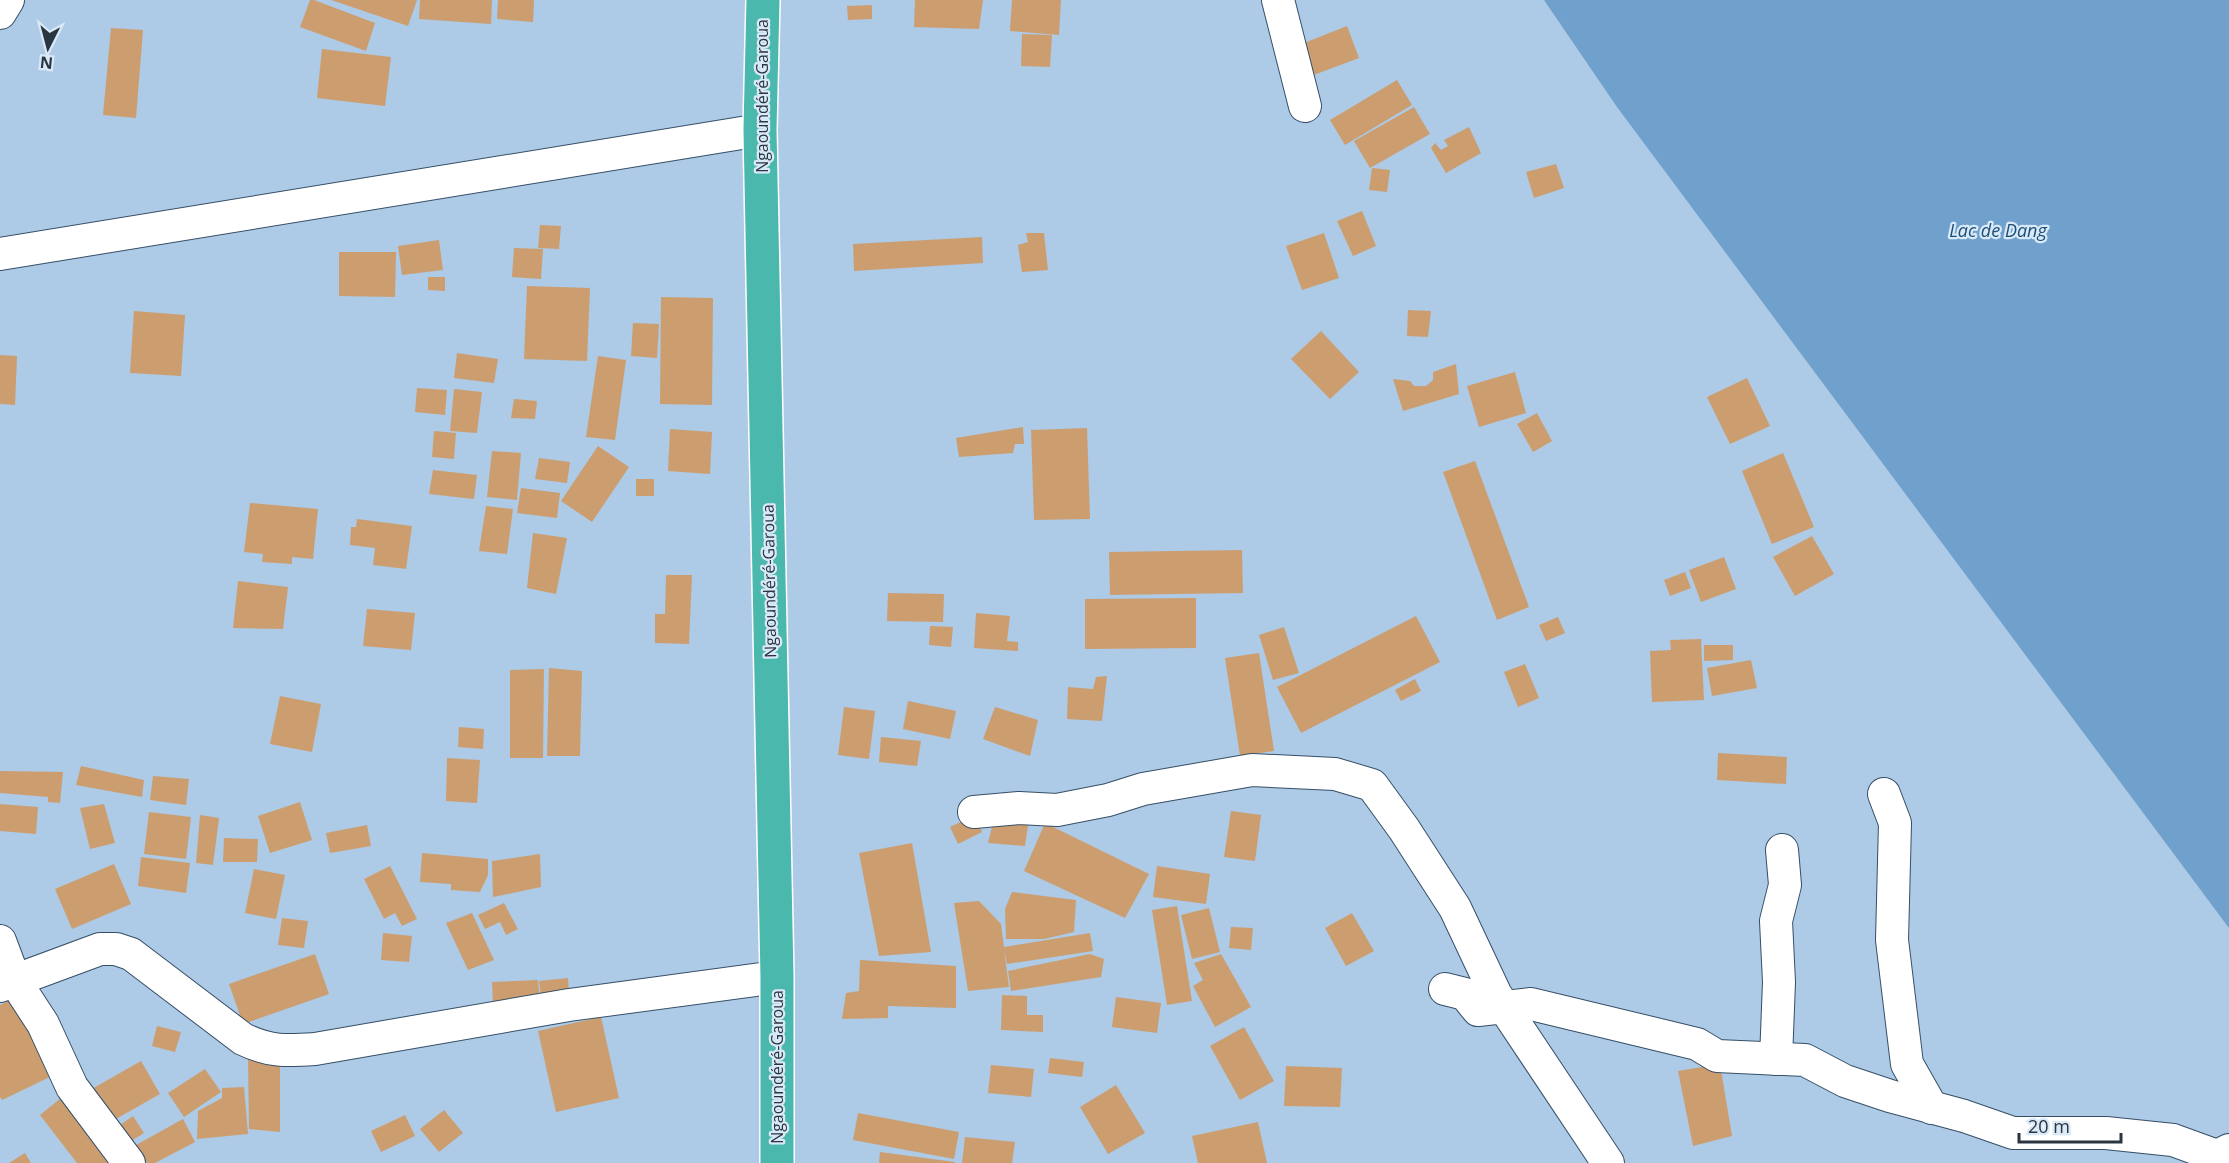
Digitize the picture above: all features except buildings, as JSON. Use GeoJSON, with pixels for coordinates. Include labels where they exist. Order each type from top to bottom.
{"type":"FeatureCollection","features":[{"type":"Feature","properties":{"kind":"highway","name":"Ngaoundéré-Garoua"},"geometry":{"type":"LineString","coordinates":[[763,0],[760,130],[777,978],[777,1163]]}},
{"type":"Feature","properties":{"kind":"street"},"geometry":{"type":"LineString","coordinates":[[0,13],[8,0]]}},
{"type":"Feature","properties":{"kind":"street"},"geometry":{"type":"LineString","coordinates":[[1278,0],[1305,106]]}},
{"type":"Feature","properties":{"kind":"street"},"geometry":{"type":"LineString","coordinates":[[0,254],[760,130]]}},
{"type":"Feature","properties":{"kind":"street"},"geometry":{"type":"LineString","coordinates":[[974,812],[1019,808],[1057,810],[1108,800],[1143,789],[1252,770],[1335,774],[1372,785],[1404,829],[1455,908],[1496,995],[1608,1163]]}},
{"type":"Feature","properties":{"kind":"street"},"geometry":{"type":"LineString","coordinates":[[1884,794],[1895,823],[1892,940],[1907,1064],[1932,1107]]}},
{"type":"Feature","properties":{"kind":"street"},"geometry":{"type":"LineString","coordinates":[[1776,1059],[1779,982],[1776,921],[1785,885],[1782,850]]}},
{"type":"Feature","properties":{"kind":"street"},"geometry":{"type":"LineString","coordinates":[[0,941],[8,983],[43,1024],[72,1087],[129,1163]]}},
{"type":"Feature","properties":{"kind":"street"},"geometry":{"type":"LineString","coordinates":[[8,983],[100,949],[116,949],[131,954],[243,1039],[263,1048],[284,1051],[315,1049],[569,1005],[777,978]]}},
{"type":"Feature","properties":{"kind":"street"},"geometry":{"type":"LineString","coordinates":[[1445,990],[1465,994],[1478,1010],[1531,1004],[1697,1044],[1717,1056],[1804,1060],[1845,1081],[2013,1133],[2106,1133],[2173,1140],[2217,1156],[2229,1150]]}},
{"type":"Feature","properties":{"kind":"water","name":"Lac de Dang"},"geometry":{"type":"Polygon","coordinates":[[[1544,0],[2229,0],[2229,928],[1617,107],[1544,0]]]}}]}
